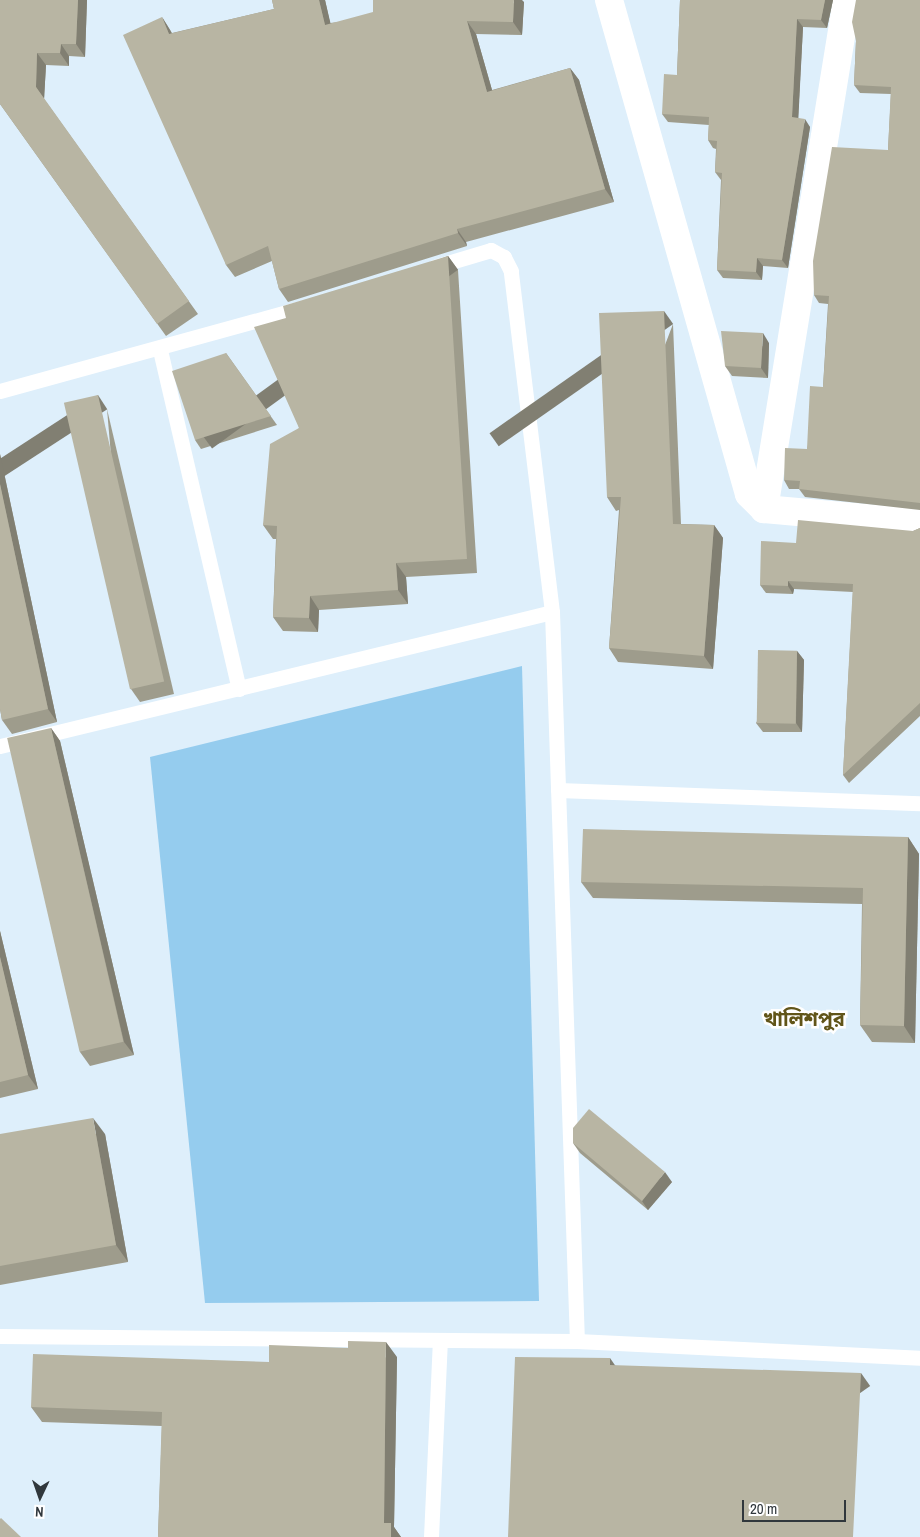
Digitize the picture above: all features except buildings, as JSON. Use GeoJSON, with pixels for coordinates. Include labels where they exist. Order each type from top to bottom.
{"type":"FeatureCollection","features":[{"type":"Feature","properties":{"kind":"street"},"geometry":{"type":"LineString","coordinates":[[609,0],[749,494],[764,509],[920,523]]}},
{"type":"Feature","properties":{"kind":"street"},"geometry":{"type":"LineString","coordinates":[[764,509],[847,0]]}},
{"type":"Feature","properties":{"kind":"lane"},"geometry":{"type":"LineString","coordinates":[[416,273],[491,250],[504,257],[511,270],[552,612],[577,1341]]}},
{"type":"Feature","properties":{"kind":"lane"},"geometry":{"type":"LineString","coordinates":[[0,391],[160,350],[321,302]]}},
{"type":"Feature","properties":{"kind":"lane"},"geometry":{"type":"LineString","coordinates":[[160,350],[239,689]]}},
{"type":"Feature","properties":{"kind":"lane"},"geometry":{"type":"LineString","coordinates":[[0,746],[552,612]]}},
{"type":"Feature","properties":{"kind":"lane"},"geometry":{"type":"LineString","coordinates":[[558,790],[920,803]]}},
{"type":"Feature","properties":{"kind":"lane"},"geometry":{"type":"LineString","coordinates":[[0,1336],[577,1341],[920,1358]]}},
{"type":"Feature","properties":{"kind":"lane"},"geometry":{"type":"LineString","coordinates":[[431,1537],[440,1340]]}},
{"type":"Feature","properties":{"kind":"shaded area"},"geometry":{"type":"Polygon","coordinates":[[[522,666],[539,1301],[205,1303],[150,757],[522,666]]]}},
{"type":"Feature","properties":{"kind":"district","name":"খালিশপুর"},"geometry":{"type":"Point","coordinates":[804,1018]}}]}
